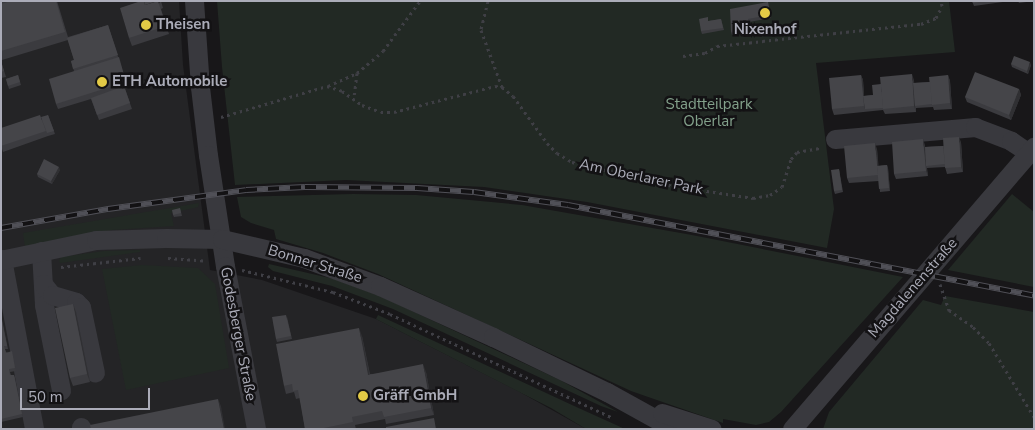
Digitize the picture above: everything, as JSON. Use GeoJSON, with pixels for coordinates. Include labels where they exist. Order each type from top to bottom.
{"type":"FeatureCollection","features":[{"type":"Feature","properties":{"kind":"street","name":"Godesberger Straße"},"geometry":{"type":"LineString","coordinates":[[194,1],[204,120],[225,266],[256,429]]}},
{"type":"Feature","properties":{"kind":"street"},"geometry":{"type":"LineString","coordinates":[[835,139],[975,127],[1031,150]]}},
{"type":"Feature","properties":{"kind":"street","name":"Magdalenenstraße"},"geometry":{"type":"LineString","coordinates":[[792,429],[1031,150]]}},
{"type":"Feature","properties":{"kind":"street","name":"Bonner Straße"},"geometry":{"type":"LineString","coordinates":[[2,260],[42,268],[96,240],[166,238],[222,240],[304,258],[346,272],[492,337],[607,392],[674,429]]}},
{"type":"Feature","properties":{"kind":"street"},"geometry":{"type":"LineString","coordinates":[[2,260],[34,429]]}},
{"type":"Feature","properties":{"kind":"street"},"geometry":{"type":"LineString","coordinates":[[42,268],[52,295],[76,302],[80,307],[95,373]]}},
{"type":"Feature","properties":{"kind":"street"},"geometry":{"type":"LineString","coordinates":[[42,268],[44,305],[61,390]]}},
{"type":"Feature","properties":{"kind":"street","name":"Bonner Straße"},"geometry":{"type":"LineString","coordinates":[[607,392],[712,429]]}},
{"type":"Feature","properties":{"kind":"path"},"geometry":{"type":"LineString","coordinates":[[204,120],[235,114],[327,86],[357,73],[383,50],[420,1]]}},
{"type":"Feature","properties":{"kind":"path"},"geometry":{"type":"LineString","coordinates":[[327,86],[371,108],[394,112],[473,90],[495,86],[502,87],[481,30],[488,1]]}},
{"type":"Feature","properties":{"kind":"path"},"geometry":{"type":"LineString","coordinates":[[683,56],[705,53],[717,46],[921,24],[936,18],[942,6],[941,1]]}},
{"type":"Feature","properties":{"kind":"path"},"geometry":{"type":"LineString","coordinates":[[354,99],[357,73]]}},
{"type":"Feature","properties":{"kind":"path","name":"Am Oberlarer Park"},"geometry":{"type":"LineString","coordinates":[[502,87],[522,107],[546,143],[557,153],[572,162],[632,177],[712,193],[753,198],[770,195],[782,187],[791,158],[797,152],[826,147],[835,139]]}},
{"type":"Feature","properties":{"kind":"path"},"geometry":{"type":"LineString","coordinates":[[160,257],[198,259],[334,292],[390,314],[619,421]]}},
{"type":"Feature","properties":{"kind":"path"},"geometry":{"type":"LineString","coordinates":[[42,268],[141,258]]}},
{"type":"Feature","properties":{"kind":"path"},"geometry":{"type":"LineString","coordinates":[[922,278],[936,279],[942,286],[949,310],[973,327],[989,343],[1034,417]]}},
{"type":"Feature","properties":{"kind":"shaded area"},"geometry":{"type":"Polygon","coordinates":[[[1,1],[179,1],[183,65],[210,270],[262,280],[376,319],[518,391],[586,429],[1,429],[1,1]]]}},
{"type":"Feature","properties":{"kind":"green space","name":"Stadtteilpark Oberlar"},"geometry":{"type":"Polygon","coordinates":[[[217,1],[949,1],[955,52],[816,63],[834,209],[827,248],[587,202],[484,187],[346,180],[235,185],[217,1]]]}},
{"type":"Feature","properties":{"kind":"green space"},"geometry":{"type":"Polygon","coordinates":[[[353,194],[416,195],[522,205],[692,235],[903,277],[781,412],[769,422],[756,425],[723,419],[723,423],[631,391],[378,274],[323,253],[276,239],[274,230],[251,223],[241,217],[237,197],[353,194]]]}},
{"type":"Feature","properties":{"kind":"green space"},"geometry":{"type":"Polygon","coordinates":[[[1012,194],[1034,212],[1034,287],[948,270],[1012,194]]]}},
{"type":"Feature","properties":{"kind":"green space"},"geometry":{"type":"Polygon","coordinates":[[[199,203],[198,207],[171,213],[174,226],[112,230],[25,247],[23,233],[199,203]]]}},
{"type":"Feature","properties":{"kind":"green space"},"geometry":{"type":"Polygon","coordinates":[[[140,250],[140,252],[60,263],[59,261],[61,257],[104,251],[140,250]]]}},
{"type":"Feature","properties":{"kind":"green space"},"geometry":{"type":"Polygon","coordinates":[[[269,264],[334,279],[382,297],[560,380],[618,412],[601,406],[393,309],[332,286],[273,271],[268,267],[269,264]]]}},
{"type":"Feature","properties":{"kind":"green space"},"geometry":{"type":"Polygon","coordinates":[[[142,265],[198,268],[215,284],[229,368],[126,390],[102,269],[142,265]]]}},
{"type":"Feature","properties":{"kind":"green space"},"geometry":{"type":"Polygon","coordinates":[[[945,296],[1034,312],[1034,429],[823,429],[829,412],[923,300],[941,305],[945,296]]]}},
{"type":"Feature","properties":{"kind":"green space"},"geometry":{"type":"Polygon","coordinates":[[[378,315],[625,429],[586,429],[551,408],[376,319],[378,315]]]}},
{"type":"Feature","properties":{"kind":"building"},"geometry":{"type":"Polygon","coordinates":[[[11,1],[56,1],[65,32],[1,51],[1,4],[11,1]]]}},
{"type":"Feature","properties":{"kind":"building","name":"Theisen"},"geometry":{"type":"Polygon","coordinates":[[[144,1],[145,5],[158,1],[166,26],[129,38],[120,8],[144,1]]]}},
{"type":"Feature","properties":{"kind":"building"},"geometry":{"type":"Polygon","coordinates":[[[144,1],[157,1],[145,5],[144,1]]]}},
{"type":"Feature","properties":{"kind":"building"},"geometry":{"type":"Polygon","coordinates":[[[972,1],[989,1],[973,3],[972,1]]]}},
{"type":"Feature","properties":{"kind":"building"},"geometry":{"type":"Polygon","coordinates":[[[768,2],[770,15],[748,19],[750,29],[731,32],[730,9],[768,2]]]}},
{"type":"Feature","properties":{"kind":"building"},"geometry":{"type":"Polygon","coordinates":[[[708,17],[708,21],[721,19],[723,28],[701,31],[699,19],[708,17]]]}},
{"type":"Feature","properties":{"kind":"building"},"geometry":{"type":"Polygon","coordinates":[[[108,25],[118,55],[73,69],[71,61],[74,60],[67,38],[108,25]]]}},
{"type":"Feature","properties":{"kind":"building"},"geometry":{"type":"Polygon","coordinates":[[[1014,56],[1030,62],[1027,71],[1011,64],[1014,56]]]}},
{"type":"Feature","properties":{"kind":"building"},"geometry":{"type":"Polygon","coordinates":[[[119,57],[126,82],[56,104],[49,79],[119,57]]]}},
{"type":"Feature","properties":{"kind":"building"},"geometry":{"type":"Polygon","coordinates":[[[1,61],[4,71],[1,72],[1,61]]]}},
{"type":"Feature","properties":{"kind":"building"},"geometry":{"type":"Polygon","coordinates":[[[975,72],[1019,89],[1009,115],[965,97],[975,72]]]}},
{"type":"Feature","properties":{"kind":"building"},"geometry":{"type":"Polygon","coordinates":[[[912,74],[914,106],[883,109],[880,77],[912,74]]]}},
{"type":"Feature","properties":{"kind":"building"},"geometry":{"type":"Polygon","coordinates":[[[18,75],[20,82],[8,86],[6,79],[18,75]]]}},
{"type":"Feature","properties":{"kind":"building"},"geometry":{"type":"Polygon","coordinates":[[[861,75],[864,106],[832,109],[829,78],[861,75]]]}},
{"type":"Feature","properties":{"kind":"building"},"geometry":{"type":"Polygon","coordinates":[[[948,75],[950,103],[932,105],[929,77],[948,75]]]}},
{"type":"Feature","properties":{"kind":"building"},"geometry":{"type":"Polygon","coordinates":[[[930,82],[932,104],[915,106],[913,83],[930,82]]]}},
{"type":"Feature","properties":{"kind":"building"},"geometry":{"type":"Polygon","coordinates":[[[881,84],[883,108],[865,109],[863,96],[873,95],[872,85],[881,84]]]}},
{"type":"Feature","properties":{"kind":"building"},"geometry":{"type":"Polygon","coordinates":[[[124,86],[130,103],[97,115],[91,98],[124,86]]]}},
{"type":"Feature","properties":{"kind":"building"},"geometry":{"type":"Polygon","coordinates":[[[40,115],[46,131],[1,146],[1,128],[40,115]]]}},
{"type":"Feature","properties":{"kind":"building"},"geometry":{"type":"Polygon","coordinates":[[[48,115],[54,131],[47,133],[41,117],[48,115]]]}},
{"type":"Feature","properties":{"kind":"building"},"geometry":{"type":"Polygon","coordinates":[[[959,137],[961,167],[945,168],[943,138],[959,137]]]}},
{"type":"Feature","properties":{"kind":"building"},"geometry":{"type":"Polygon","coordinates":[[[923,139],[926,171],[894,174],[892,142],[923,139]]]}},
{"type":"Feature","properties":{"kind":"building"},"geometry":{"type":"Polygon","coordinates":[[[875,143],[878,175],[847,178],[844,146],[875,143]]]}},
{"type":"Feature","properties":{"kind":"building"},"geometry":{"type":"Polygon","coordinates":[[[943,146],[945,164],[926,166],[925,147],[943,146]]]}},
{"type":"Feature","properties":{"kind":"building"},"geometry":{"type":"Polygon","coordinates":[[[44,159],[59,167],[51,181],[37,174],[44,159]]]}},
{"type":"Feature","properties":{"kind":"building"},"geometry":{"type":"Polygon","coordinates":[[[887,165],[889,188],[879,189],[877,166],[887,165]]]}},
{"type":"Feature","properties":{"kind":"building"},"geometry":{"type":"Polygon","coordinates":[[[839,169],[842,190],[834,191],[831,170],[839,169]]]}},
{"type":"Feature","properties":{"kind":"building"},"geometry":{"type":"Polygon","coordinates":[[[180,208],[181,213],[173,215],[172,210],[180,208]]]}},
{"type":"Feature","properties":{"kind":"building"},"geometry":{"type":"Polygon","coordinates":[[[73,304],[87,374],[70,378],[55,308],[73,304]]]}},
{"type":"Feature","properties":{"kind":"building"},"geometry":{"type":"Polygon","coordinates":[[[286,315],[291,336],[276,339],[272,317],[286,315]]]}},
{"type":"Feature","properties":{"kind":"building"},"geometry":{"type":"Polygon","coordinates":[[[1,316],[7,346],[4,346],[6,353],[12,351],[15,368],[9,369],[10,375],[14,375],[22,414],[1,419],[1,316]]]}},
{"type":"Feature","properties":{"kind":"building","name":"Gräff GmbH"},"geometry":{"type":"Polygon","coordinates":[[[359,328],[368,375],[423,364],[431,408],[384,417],[382,411],[352,417],[353,422],[319,429],[305,429],[298,390],[293,391],[292,384],[284,386],[276,344],[359,328]]]}},
{"type":"Feature","properties":{"kind":"building"},"geometry":{"type":"Polygon","coordinates":[[[218,399],[224,429],[91,429],[90,425],[218,399]]]}},
{"type":"Feature","properties":{"kind":"building"},"geometry":{"type":"Polygon","coordinates":[[[434,418],[436,429],[386,429],[386,427],[434,418]]]}},
{"type":"Feature","properties":{"kind":"railway"},"geometry":{"type":"LineString","coordinates":[[1,228],[108,209],[246,190],[305,187],[417,188],[474,192],[568,205],[1034,296]]}},
{"type":"Feature","properties":{"kind":"place","name":"Nixenhof"},"geometry":{"type":"Point","coordinates":[765,13]}},
{"type":"Feature","properties":{"kind":"place","name":"Theisen"},"geometry":{"type":"Point","coordinates":[146,25]}},
{"type":"Feature","properties":{"kind":"place","name":"ETH Automobile"},"geometry":{"type":"Point","coordinates":[102,82]}},
{"type":"Feature","properties":{"kind":"place","name":"Gräff GmbH"},"geometry":{"type":"Point","coordinates":[363,396]}}]}
